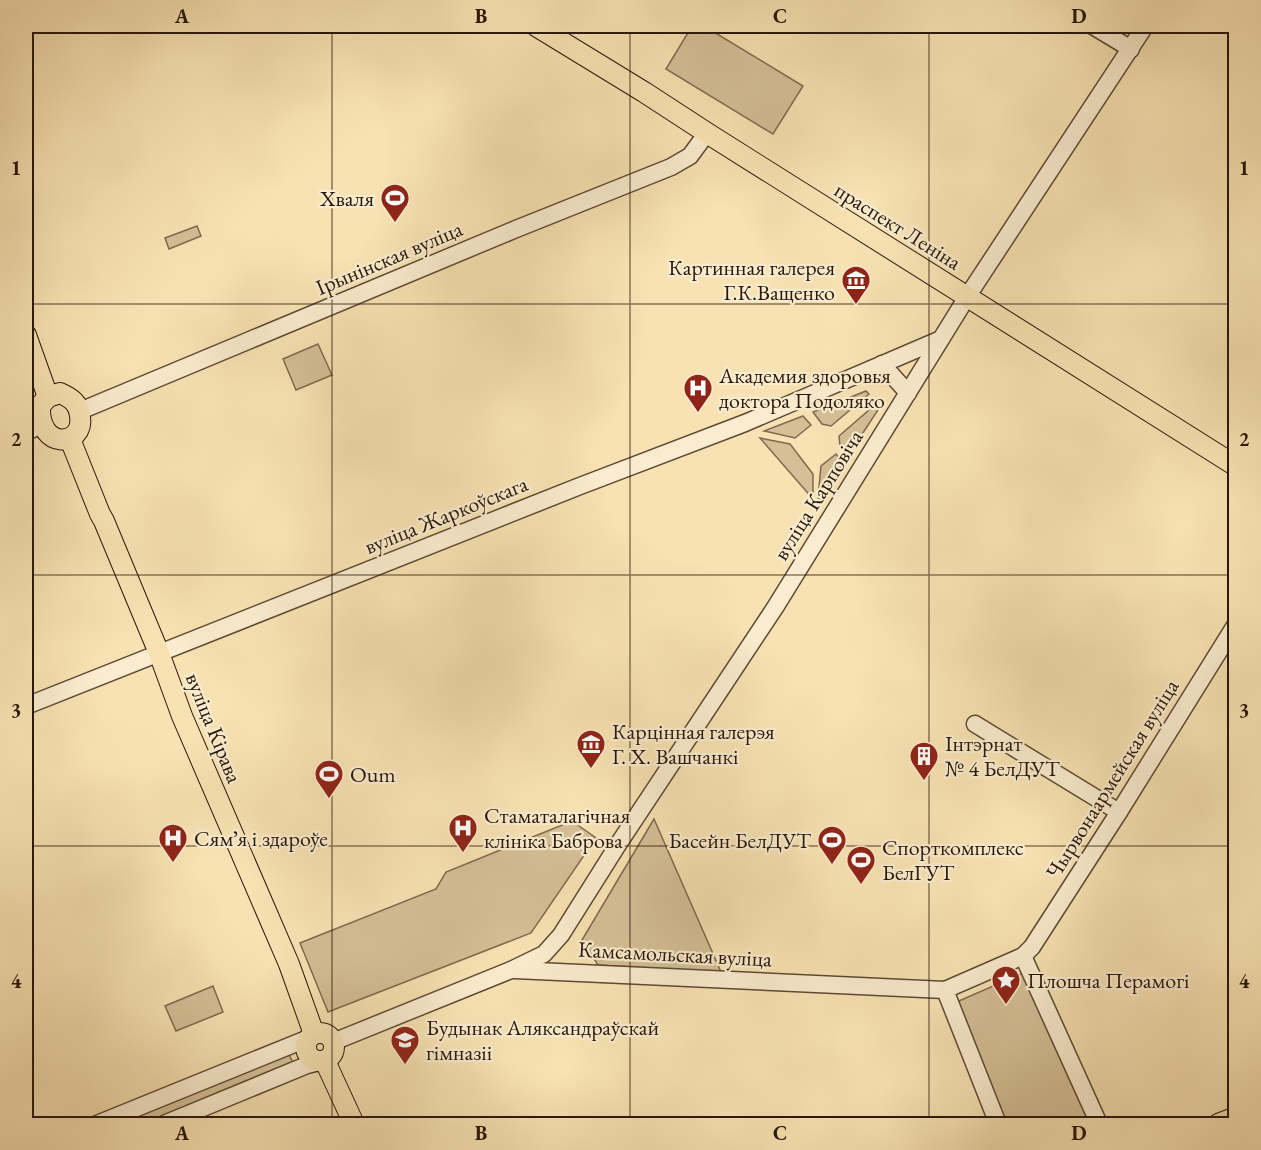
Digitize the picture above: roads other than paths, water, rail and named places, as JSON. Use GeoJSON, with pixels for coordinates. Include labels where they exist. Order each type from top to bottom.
{"type":"FeatureCollection","features":[{"type":"Feature","properties":{"kind":"main road","name":"праспект Леніна"},"geometry":{"type":"LineString","coordinates":[[536,26],[1236,466]]}},
{"type":"Feature","properties":{"kind":"main road"},"geometry":{"type":"LineString","coordinates":[[26,335],[48,397]]}},
{"type":"Feature","properties":{"kind":"main road"},"geometry":{"type":"LineString","coordinates":[[60,393],[72,398],[80,411],[81,422],[78,432],[70,439],[56,440],[34,428],[40,406],[48,397],[60,393]]}},
{"type":"Feature","properties":{"kind":"main road","name":"вуліца Кірава"},"geometry":{"type":"LineString","coordinates":[[70,439],[159,653],[186,726],[289,964],[312,1036]]}},
{"type":"Feature","properties":{"kind":"main road"},"geometry":{"type":"LineString","coordinates":[[327,1035],[333,1042],[332,1055],[322,1061],[315,1061],[308,1055],[306,1046],[312,1036],[327,1035]]}},
{"type":"Feature","properties":{"kind":"main road"},"geometry":{"type":"LineString","coordinates":[[322,1061],[354,1125]]}},
{"type":"Feature","properties":{"kind":"main road"},"geometry":{"type":"LineString","coordinates":[[1218,1125],[1236,1117]]}},
{"type":"Feature","properties":{"kind":"street"},"geometry":{"type":"LineString","coordinates":[[1093,26],[1131,49]]}},
{"type":"Feature","properties":{"kind":"street","name":"вуліца Карповіча"},"geometry":{"type":"LineString","coordinates":[[511,970],[544,954],[561,935],[776,606],[967,297],[1144,26]]}},
{"type":"Feature","properties":{"kind":"street","name":"Ірынінская вуліца"},"geometry":{"type":"LineString","coordinates":[[80,411],[516,229],[671,167],[690,156],[707,133]]}},
{"type":"Feature","properties":{"kind":"street","name":"вуліца Жаркоўскага"},"geometry":{"type":"LineString","coordinates":[[26,706],[745,423],[941,339]]}},
{"type":"Feature","properties":{"kind":"street"},"geometry":{"type":"LineString","coordinates":[[882,364],[908,393]]}},
{"type":"Feature","properties":{"kind":"street","name":"Чырвонаармейская вуліца"},"geometry":{"type":"LineString","coordinates":[[1023,956],[1032,947],[1119,812],[1236,624]]}},
{"type":"Feature","properties":{"kind":"street"},"geometry":{"type":"LineString","coordinates":[[975,724],[1119,812]]}},
{"type":"Feature","properties":{"kind":"street"},"geometry":{"type":"LineString","coordinates":[[544,954],[545,962],[560,970]]}},
{"type":"Feature","properties":{"kind":"street"},"geometry":{"type":"LineString","coordinates":[[1023,956],[1099,1125]]}},
{"type":"Feature","properties":{"kind":"street","name":"Камсамольская вуліца"},"geometry":{"type":"LineString","coordinates":[[333,1042],[511,970],[560,970],[945,990],[1023,956]]}},
{"type":"Feature","properties":{"kind":"street"},"geometry":{"type":"LineString","coordinates":[[945,990],[998,1125]]}},
{"type":"Feature","properties":{"kind":"street"},"geometry":{"type":"LineString","coordinates":[[97,1125],[312,1036]]}},
{"type":"Feature","properties":{"kind":"street"},"geometry":{"type":"LineString","coordinates":[[164,1125],[307,1065],[322,1061]]}},
{"type":"Feature","properties":{"kind":"place","name":"Хваля"},"geometry":{"type":"Point","coordinates":[395,224]}},
{"type":"Feature","properties":{"kind":"place","name":"Картинная галерея Г.К.Ващенко"},"geometry":{"type":"Point","coordinates":[856,306]}},
{"type":"Feature","properties":{"kind":"place","name":"Академия здоровья доктора Подоляко"},"geometry":{"type":"Point","coordinates":[698,414]}},
{"type":"Feature","properties":{"kind":"place","name":"Карцінная галерэя Г. Х. Вашчанкі"},"geometry":{"type":"Point","coordinates":[591,770]}},
{"type":"Feature","properties":{"kind":"place","name":"Інтэрнат № 4 БелДУТ"},"geometry":{"type":"Point","coordinates":[924,782]}},
{"type":"Feature","properties":{"kind":"place","name":"Oum"},"geometry":{"type":"Point","coordinates":[329,800]}},
{"type":"Feature","properties":{"kind":"place","name":"Стаматалагічная клініка Баброва"},"geometry":{"type":"Point","coordinates":[463,854]}},
{"type":"Feature","properties":{"kind":"place","name":"Сямʼя і здароўе"},"geometry":{"type":"Point","coordinates":[173,864]}},
{"type":"Feature","properties":{"kind":"place","name":"Басейн БелДУТ"},"geometry":{"type":"Point","coordinates":[832,866]}},
{"type":"Feature","properties":{"kind":"place","name":"Спорткомплекс БелГУТ"},"geometry":{"type":"Point","coordinates":[861,886]}},
{"type":"Feature","properties":{"kind":"place","name":"Плошча Перамогі"},"geometry":{"type":"Point","coordinates":[1006,1006]}},
{"type":"Feature","properties":{"kind":"place","name":"Будынак Аляксандраўскай гімназіі"},"geometry":{"type":"Point","coordinates":[405,1066]}}]}
